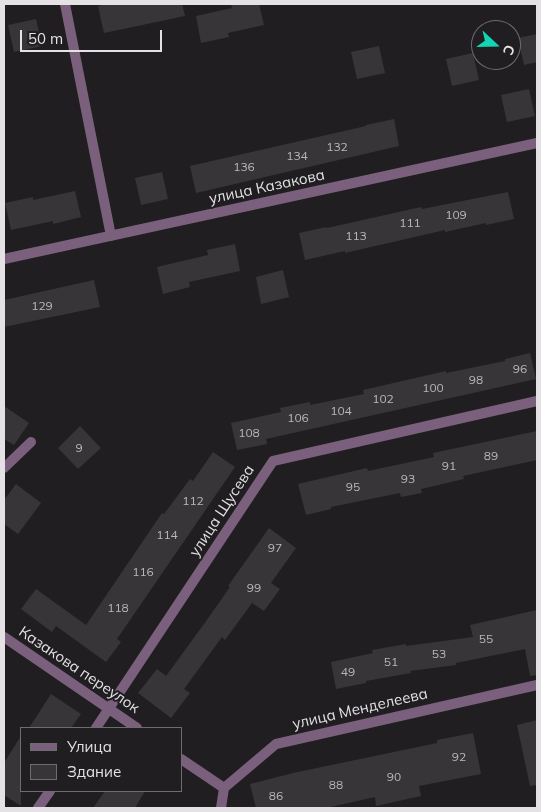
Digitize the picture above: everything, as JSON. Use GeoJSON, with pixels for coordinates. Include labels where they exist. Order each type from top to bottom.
{"type":"FeatureCollection","features":[{"type":"Feature","properties":{"kind":"street"},"geometry":{"type":"LineString","coordinates":[[65,4],[111,236]]}},
{"type":"Feature","properties":{"kind":"street","name":"улица Казакова"},"geometry":{"type":"LineString","coordinates":[[4,259],[537,143]]}},
{"type":"Feature","properties":{"kind":"street","name":"улица Щусева"},"geometry":{"type":"LineString","coordinates":[[97,727],[110,710],[273,461],[537,401]]}},
{"type":"Feature","properties":{"kind":"street"},"geometry":{"type":"LineString","coordinates":[[4,468],[32,442]]}},
{"type":"Feature","properties":{"kind":"street","name":"Казакова переулок"},"geometry":{"type":"LineString","coordinates":[[4,637],[136,727]]}},
{"type":"Feature","properties":{"kind":"street","name":"улица Менделеева"},"geometry":{"type":"LineString","coordinates":[[224,788],[276,744],[537,685]]}},
{"type":"Feature","properties":{"kind":"street"},"geometry":{"type":"LineString","coordinates":[[182,760],[224,788],[220,808]]}},
{"type":"Feature","properties":{"kind":"street"},"geometry":{"type":"LineString","coordinates":[[38,808],[49,792]]}},
{"type":"Feature","properties":{"kind":"building"},"geometry":{"type":"Polygon","coordinates":[[[108,4],[182,4],[185,16],[104,33],[98,6],[108,4]]]}},
{"type":"Feature","properties":{"kind":"building"},"geometry":{"type":"Polygon","coordinates":[[[231,4],[259,4],[264,25],[228,33],[229,37],[201,43],[196,16],[232,8],[231,4]]]}},
{"type":"Feature","properties":{"kind":"building"},"geometry":{"type":"Polygon","coordinates":[[[36,19],[42,46],[14,52],[8,25],[36,19]]]}},
{"type":"Feature","properties":{"kind":"building"},"geometry":{"type":"Polygon","coordinates":[[[537,34],[537,62],[524,65],[521,52],[521,37],[537,34]]]}},
{"type":"Feature","properties":{"kind":"building"},"geometry":{"type":"Polygon","coordinates":[[[379,46],[385,73],[357,79],[351,52],[379,46]]]}},
{"type":"Feature","properties":{"kind":"building"},"geometry":{"type":"Polygon","coordinates":[[[471,53],[471,70],[477,70],[479,80],[452,86],[446,59],[471,53]]]}},
{"type":"Feature","properties":{"kind":"building"},"geometry":{"type":"Polygon","coordinates":[[[529,89],[535,116],[507,122],[501,95],[529,89]]]}},
{"type":"Feature","properties":{"kind":"building"},"geometry":{"type":"Polygon","coordinates":[[[394,119],[399,146],[196,193],[190,166],[394,119]]]}},
{"type":"Feature","properties":{"kind":"building"},"geometry":{"type":"Polygon","coordinates":[[[162,172],[168,199],[141,205],[135,178],[162,172]]]}},
{"type":"Feature","properties":{"kind":"building"},"geometry":{"type":"Polygon","coordinates":[[[75,191],[81,217],[53,224],[53,221],[11,230],[5,203],[33,197],[33,200],[75,191]]]}},
{"type":"Feature","properties":{"kind":"building"},"geometry":{"type":"Polygon","coordinates":[[[508,192],[514,219],[445,232],[445,230],[345,253],[345,251],[305,260],[299,233],[421,207],[422,209],[508,192]]]}},
{"type":"Feature","properties":{"kind":"building"},"geometry":{"type":"Polygon","coordinates":[[[235,244],[240,271],[189,282],[190,287],[163,294],[157,267],[208,255],[207,250],[235,244]]]}},
{"type":"Feature","properties":{"kind":"building"},"geometry":{"type":"Polygon","coordinates":[[[283,270],[289,297],[261,304],[256,277],[283,270]]]}},
{"type":"Feature","properties":{"kind":"building"},"geometry":{"type":"Polygon","coordinates":[[[94,280],[100,307],[4,327],[4,300],[94,280]]]}},
{"type":"Feature","properties":{"kind":"building"},"geometry":{"type":"Polygon","coordinates":[[[530,353],[536,379],[266,439],[267,444],[237,450],[231,423],[281,412],[280,408],[310,402],[310,405],[364,394],[363,390],[446,371],[446,373],[505,361],[505,359],[530,353]]]}},
{"type":"Feature","properties":{"kind":"building"},"geometry":{"type":"Polygon","coordinates":[[[4,406],[29,423],[14,445],[4,439],[4,406]]]}},
{"type":"Feature","properties":{"kind":"building"},"geometry":{"type":"Polygon","coordinates":[[[80,426],[101,448],[78,469],[58,448],[80,426]]]}},
{"type":"Feature","properties":{"kind":"building"},"geometry":{"type":"Polygon","coordinates":[[[537,431],[537,460],[463,476],[464,479],[421,489],[422,493],[401,497],[400,493],[331,507],[331,509],[306,515],[298,484],[367,468],[368,471],[434,457],[433,453],[537,431]]]}},
{"type":"Feature","properties":{"kind":"building"},"geometry":{"type":"Polygon","coordinates":[[[213,452],[235,467],[117,639],[121,642],[106,662],[56,626],[52,632],[21,609],[36,589],[86,625],[162,513],[164,514],[190,479],[193,481],[213,452]]]}},
{"type":"Feature","properties":{"kind":"building"},"geometry":{"type":"Polygon","coordinates":[[[16,484],[41,503],[18,534],[4,524],[4,500],[16,484]]]}},
{"type":"Feature","properties":{"kind":"building"},"geometry":{"type":"Polygon","coordinates":[[[269,528],[296,548],[271,583],[280,589],[264,611],[252,603],[225,640],[222,637],[184,689],[190,693],[171,718],[138,693],[157,669],[166,676],[230,587],[228,586],[269,528]]]}},
{"type":"Feature","properties":{"kind":"building"},"geometry":{"type":"Polygon","coordinates":[[[537,610],[537,675],[530,676],[525,649],[456,663],[456,665],[410,671],[411,673],[366,681],[366,683],[336,689],[331,662],[373,653],[372,650],[406,644],[406,646],[473,637],[470,625],[537,610]]]}},
{"type":"Feature","properties":{"kind":"building"},"geometry":{"type":"Polygon","coordinates":[[[51,694],[81,714],[72,727],[30,727],[51,694]]]}},
{"type":"Feature","properties":{"kind":"building"},"geometry":{"type":"Polygon","coordinates":[[[537,720],[537,785],[530,786],[517,725],[537,720]]]}},
{"type":"Feature","properties":{"kind":"building"},"geometry":{"type":"Polygon","coordinates":[[[473,733],[481,774],[419,786],[421,796],[376,806],[375,797],[326,808],[256,808],[250,784],[293,773],[437,743],[437,740],[473,733]]]}},
{"type":"Feature","properties":{"kind":"building"},"geometry":{"type":"Polygon","coordinates":[[[20,738],[21,806],[4,795],[4,763],[20,738]]]}},
{"type":"Feature","properties":{"kind":"building"},"geometry":{"type":"Polygon","coordinates":[[[104,792],[144,792],[135,808],[93,808],[104,792]]]}}]}
